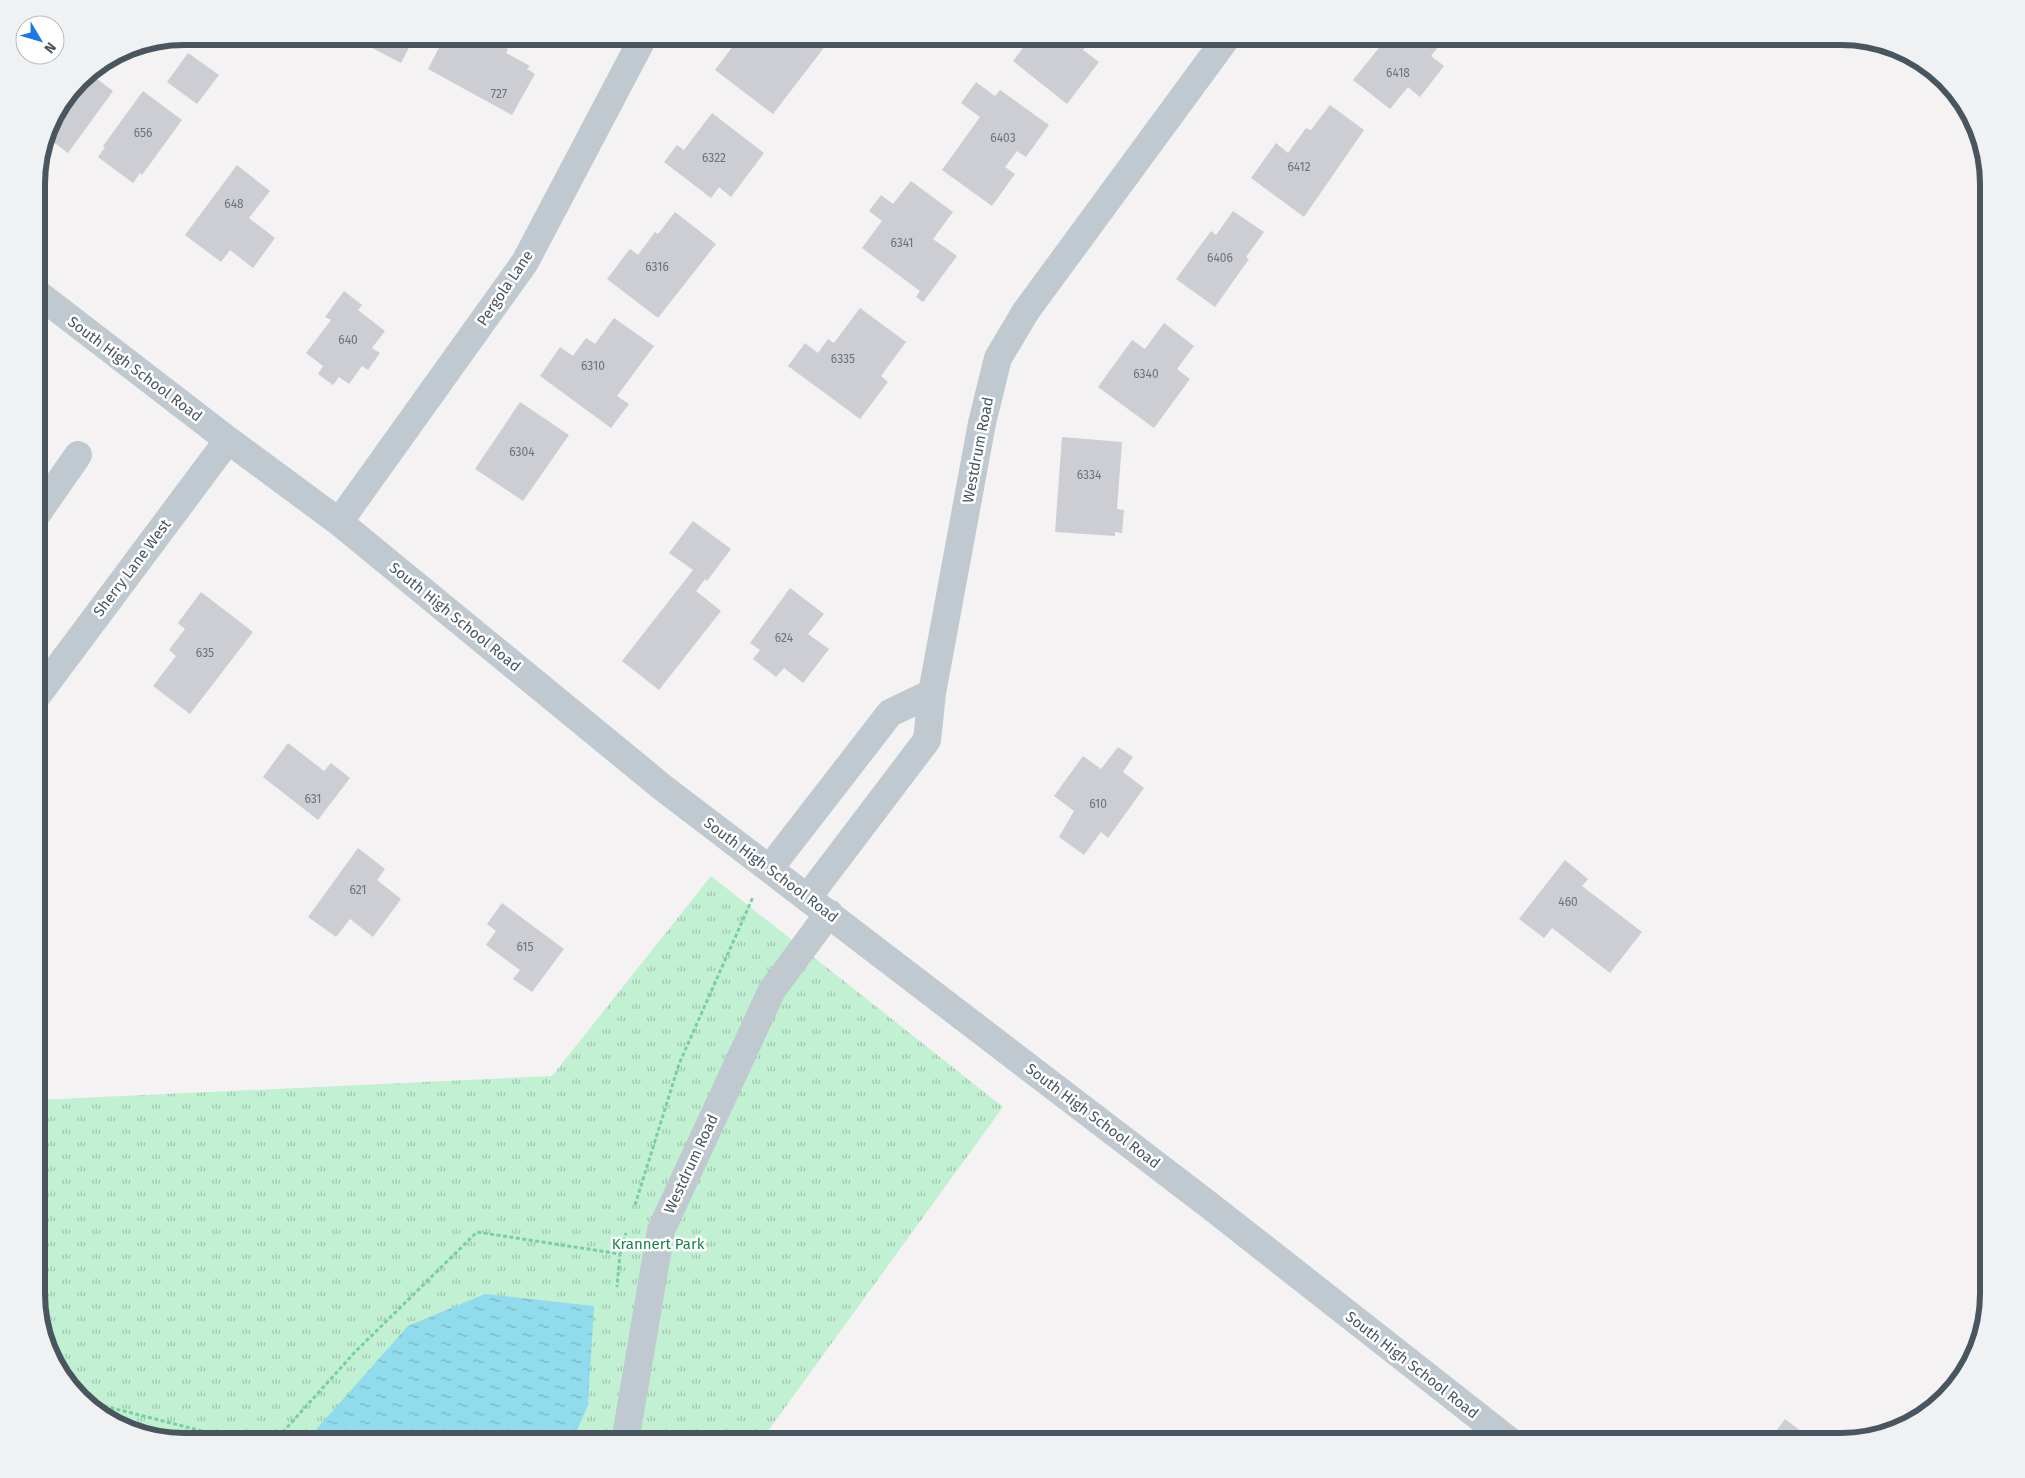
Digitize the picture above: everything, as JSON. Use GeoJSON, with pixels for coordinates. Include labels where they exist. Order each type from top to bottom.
{"type":"FeatureCollection","features":[{"type":"Feature","properties":{"kind":"street","name":"Pergola Lane"},"geometry":{"type":"LineString","coordinates":[[339,522],[525,262],[639,45]]}},
{"type":"Feature","properties":{"kind":"street","name":"Westdrum Road"},"geometry":{"type":"LineString","coordinates":[[627,1433],[661,1230],[772,990],[818,905],[927,740],[932,693],[982,423],[998,358],[1026,311],[1221,45]]}},
{"type":"Feature","properties":{"kind":"street","name":"South High School Road"},"geometry":{"type":"LineString","coordinates":[[45,300],[339,522],[662,787],[1209,1205],[1499,1433]]}},
{"type":"Feature","properties":{"kind":"street","name":"Sherry Lane West"},"geometry":{"type":"LineString","coordinates":[[45,684],[228,440]]}},
{"type":"Feature","properties":{"kind":"street"},"geometry":{"type":"LineString","coordinates":[[45,501],[78,455]]}},
{"type":"Feature","properties":{"kind":"street"},"geometry":{"type":"LineString","coordinates":[[770,868],[890,712],[932,693]]}},
{"type":"Feature","properties":{"kind":"path"},"geometry":{"type":"LineString","coordinates":[[635,1206],[679,1064],[754,896]]}},
{"type":"Feature","properties":{"kind":"path"},"geometry":{"type":"LineString","coordinates":[[616,1293],[620,1254],[629,1225]]}},
{"type":"Feature","properties":{"kind":"path"},"geometry":{"type":"LineString","coordinates":[[282,1433],[356,1352],[477,1232],[620,1254]]}},
{"type":"Feature","properties":{"kind":"path"},"geometry":{"type":"LineString","coordinates":[[100,1405],[210,1433]]}},
{"type":"Feature","properties":{"kind":"green space","name":"Krannert Park"},"geometry":{"type":"Polygon","coordinates":[[[711,876],[1003,1107],[767,1433],[166,1432],[139,1426],[114,1414],[99,1404],[79,1386],[68,1371],[52,1339],[45,1303],[45,1100],[552,1076],[711,876]]]}},
{"type":"Feature","properties":{"kind":"water"},"geometry":{"type":"Polygon","coordinates":[[[485,1294],[594,1306],[588,1405],[576,1433],[313,1433],[408,1326],[485,1294]]]}},
{"type":"Feature","properties":{"kind":"building"},"geometry":{"type":"Polygon","coordinates":[[[366,45],[410,45],[401,63],[366,45]]]}},
{"type":"Feature","properties":{"kind":"building"},"geometry":{"type":"Polygon","coordinates":[[[440,45],[501,45],[508,49],[506,53],[530,66],[527,69],[535,74],[512,115],[428,69],[440,45]]]}},
{"type":"Feature","properties":{"kind":"building"},"geometry":{"type":"Polygon","coordinates":[[[734,45],[740,45],[744,48],[746,45],[826,45],[773,114],[715,70],[734,45]]]}},
{"type":"Feature","properties":{"kind":"building"},"geometry":{"type":"Polygon","coordinates":[[[1025,45],[1087,45],[1083,50],[1099,62],[1067,104],[1013,61],[1025,45]]]}},
{"type":"Feature","properties":{"kind":"building"},"geometry":{"type":"Polygon","coordinates":[[[1381,45],[1440,45],[1431,56],[1444,66],[1420,97],[1408,87],[1390,109],[1353,80],[1381,45]]]}},
{"type":"Feature","properties":{"kind":"building"},"geometry":{"type":"Polygon","coordinates":[[[188,53],[219,75],[197,104],[167,82],[188,53]]]}},
{"type":"Feature","properties":{"kind":"building"},"geometry":{"type":"Polygon","coordinates":[[[95,77],[113,91],[68,153],[52,141],[59,122],[79,92],[95,77]]]}},
{"type":"Feature","properties":{"kind":"building"},"geometry":{"type":"Polygon","coordinates":[[[976,82],[995,96],[1000,90],[1049,125],[1026,157],[1017,151],[1005,167],[1015,174],[992,206],[942,170],[980,117],[961,103],[976,82]]]}},
{"type":"Feature","properties":{"kind":"building"},"geometry":{"type":"Polygon","coordinates":[[[143,91],[182,120],[142,175],[140,173],[133,183],[98,157],[105,147],[103,146],[143,91]]]}},
{"type":"Feature","properties":{"kind":"building"},"geometry":{"type":"Polygon","coordinates":[[[1330,105],[1364,130],[1304,217],[1251,178],[1276,143],[1288,153],[1306,128],[1311,130],[1330,105]]]}},
{"type":"Feature","properties":{"kind":"building"},"geometry":{"type":"Polygon","coordinates":[[[712,113],[764,153],[731,197],[719,187],[711,198],[664,162],[677,145],[684,150],[712,113]]]}},
{"type":"Feature","properties":{"kind":"building"},"geometry":{"type":"Polygon","coordinates":[[[237,165],[270,191],[249,218],[275,238],[253,268],[230,250],[221,262],[185,235],[237,165]]]}},
{"type":"Feature","properties":{"kind":"building"},"geometry":{"type":"Polygon","coordinates":[[[911,181],[953,212],[933,239],[957,256],[923,302],[916,297],[920,291],[862,248],[882,221],[869,211],[881,195],[893,204],[911,181]]]}},
{"type":"Feature","properties":{"kind":"building"},"geometry":{"type":"Polygon","coordinates":[[[1233,211],[1264,232],[1246,257],[1249,259],[1215,307],[1176,279],[1211,231],[1216,235],[1233,211]]]}},
{"type":"Feature","properties":{"kind":"building"},"geometry":{"type":"Polygon","coordinates":[[[675,212],[716,244],[658,318],[607,279],[630,249],[638,255],[655,232],[658,234],[675,212]]]}},
{"type":"Feature","properties":{"kind":"building"},"geometry":{"type":"Polygon","coordinates":[[[344,291],[362,305],[358,310],[385,331],[372,348],[380,353],[368,370],[362,366],[349,384],[339,377],[333,385],[318,374],[323,366],[306,353],[331,320],[325,317],[344,291]]]}},
{"type":"Feature","properties":{"kind":"building"},"geometry":{"type":"Polygon","coordinates":[[[860,308],[906,342],[881,376],[888,382],[860,419],[788,366],[805,343],[818,353],[828,339],[834,343],[860,308]]]}},
{"type":"Feature","properties":{"kind":"building"},"geometry":{"type":"Polygon","coordinates":[[[614,318],[654,346],[617,396],[629,404],[611,428],[540,376],[560,347],[573,356],[586,338],[595,344],[614,318]]]}},
{"type":"Feature","properties":{"kind":"building"},"geometry":{"type":"Polygon","coordinates":[[[1164,323],[1194,346],[1177,369],[1190,379],[1154,428],[1098,387],[1132,340],[1145,349],[1164,323]]]}},
{"type":"Feature","properties":{"kind":"building"},"geometry":{"type":"Polygon","coordinates":[[[520,402],[569,435],[523,501],[475,469],[520,402]]]}},
{"type":"Feature","properties":{"kind":"building"},"geometry":{"type":"Polygon","coordinates":[[[1062,437],[1122,442],[1117,509],[1124,510],[1122,533],[1115,532],[1115,536],[1055,532],[1062,437]]]}},
{"type":"Feature","properties":{"kind":"building"},"geometry":{"type":"Polygon","coordinates":[[[693,521],[731,549],[707,581],[705,579],[696,591],[721,611],[659,690],[622,661],[693,570],[669,553],[693,521]]]}},
{"type":"Feature","properties":{"kind":"building"},"geometry":{"type":"Polygon","coordinates":[[[790,588],[824,614],[808,634],[829,649],[803,683],[784,668],[776,677],[753,659],[760,650],[750,643],[790,588]]]}},
{"type":"Feature","properties":{"kind":"building"},"geometry":{"type":"Polygon","coordinates":[[[201,592],[253,632],[190,714],[153,686],[176,656],[169,650],[185,629],[178,623],[201,592]]]}},
{"type":"Feature","properties":{"kind":"building"},"geometry":{"type":"Polygon","coordinates":[[[288,743],[324,771],[331,763],[350,778],[318,820],[263,777],[288,743]]]}},
{"type":"Feature","properties":{"kind":"building"},"geometry":{"type":"Polygon","coordinates":[[[1118,747],[1133,757],[1123,772],[1144,788],[1108,838],[1101,832],[1084,855],[1059,837],[1074,811],[1054,796],[1083,756],[1101,769],[1118,747]]]}},
{"type":"Feature","properties":{"kind":"building"},"geometry":{"type":"Polygon","coordinates":[[[358,848],[385,869],[377,880],[401,899],[373,937],[350,919],[336,937],[308,917],[358,848]]]}},
{"type":"Feature","properties":{"kind":"building"},"geometry":{"type":"Polygon","coordinates":[[[1565,860],[1588,879],[1582,886],[1642,932],[1610,973],[1552,928],[1544,938],[1519,919],[1565,860]]]}},
{"type":"Feature","properties":{"kind":"building"},"geometry":{"type":"Polygon","coordinates":[[[502,903],[564,949],[532,992],[513,979],[520,970],[486,945],[496,931],[487,924],[502,903]]]}},
{"type":"Feature","properties":{"kind":"building"},"geometry":{"type":"Polygon","coordinates":[[[1785,1419],[1803,1433],[1775,1433],[1785,1419]]]}}]}
